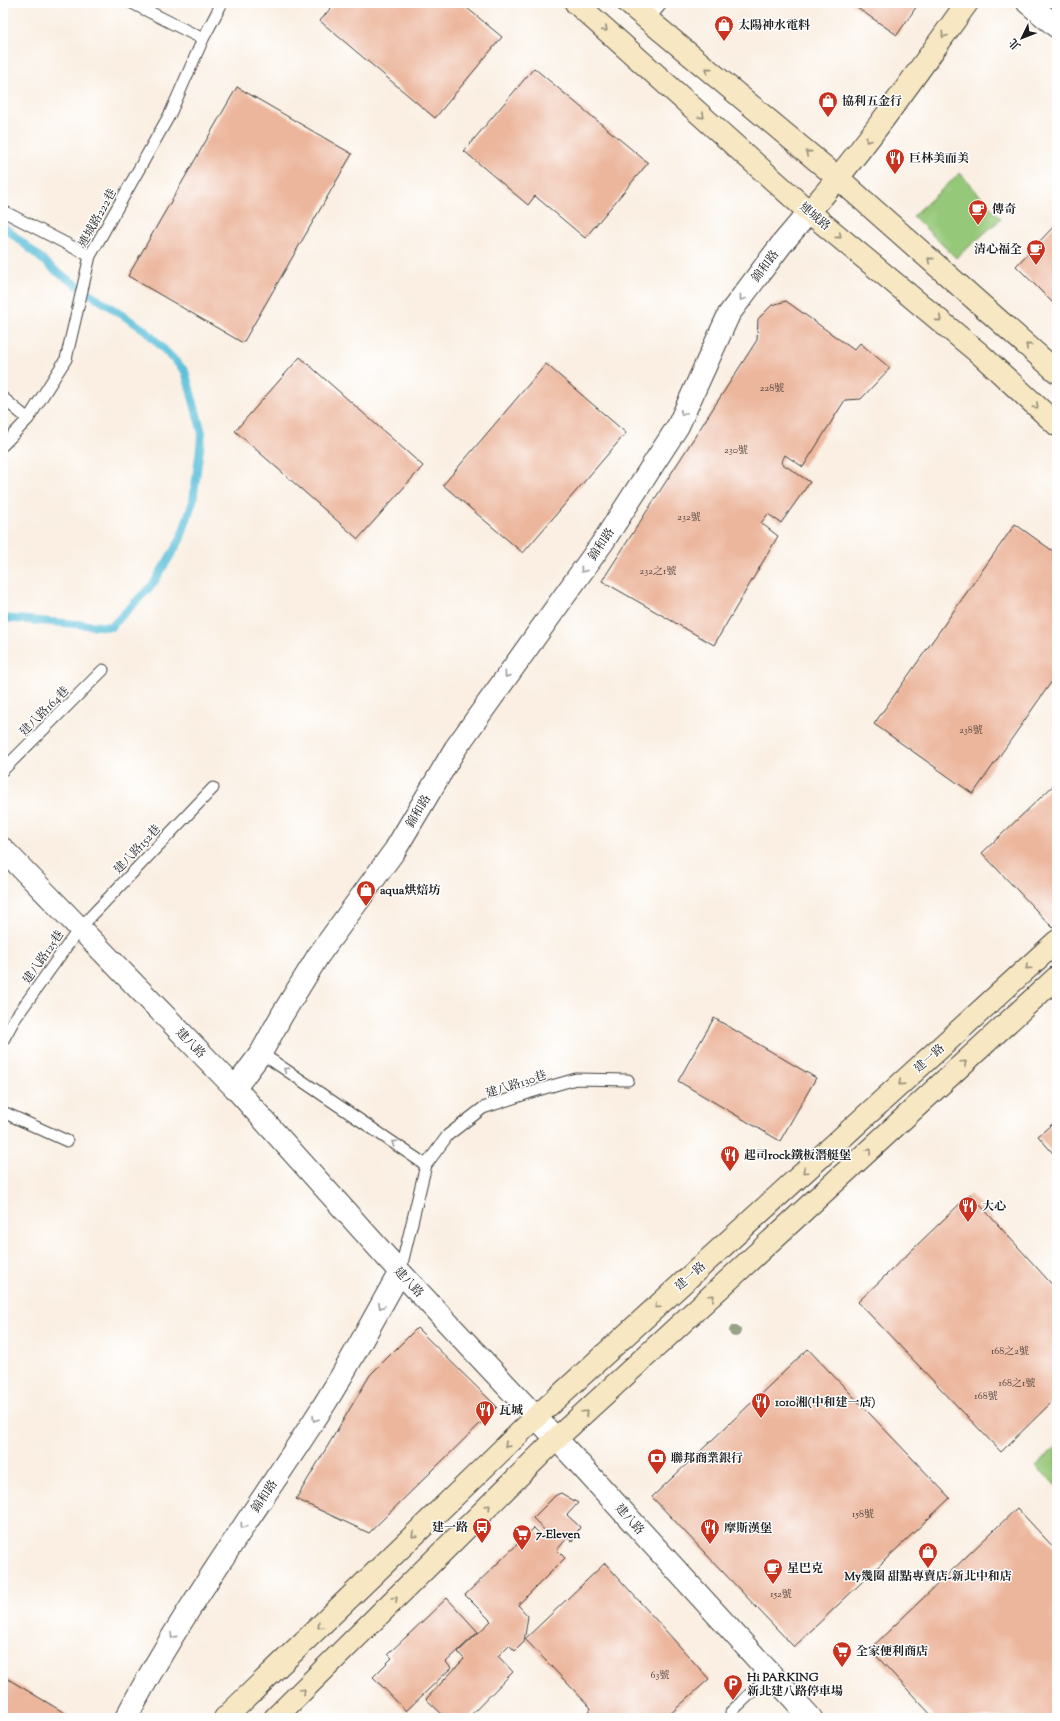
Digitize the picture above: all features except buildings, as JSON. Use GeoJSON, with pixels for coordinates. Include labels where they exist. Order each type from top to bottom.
{"type":"FeatureCollection","features":[{"type":"Feature","properties":{"kind":"street","name":"連城路"},"geometry":{"type":"LineString","coordinates":[[576,3],[808,212],[980,354],[1057,425]]}},
{"type":"Feature","properties":{"kind":"street"},"geometry":{"type":"LineString","coordinates":[[628,3],[838,178],[1057,372]]}},
{"type":"Feature","properties":{"kind":"street","name":"錦和路"},"geometry":{"type":"LineString","coordinates":[[235,1088],[261,1053],[318,956],[395,850],[455,749],[603,542],[674,432],[730,314],[781,245],[838,178],[879,126],[967,3]]}},
{"type":"Feature","properties":{"kind":"street"},"geometry":{"type":"LineString","coordinates":[[1028,3],[1057,27]]}},
{"type":"Feature","properties":{"kind":"street","name":"建八路"},"geometry":{"type":"LineString","coordinates":[[3,849],[235,1088],[400,1272],[556,1439],[811,1718]]}},
{"type":"Feature","properties":{"kind":"street","name":"建一路"},"geometry":{"type":"LineString","coordinates":[[225,1718],[535,1418],[1057,941]]}},
{"type":"Feature","properties":{"kind":"street"},"geometry":{"type":"LineString","coordinates":[[275,1718],[556,1439],[1057,978]]}},
{"type":"Feature","properties":{"kind":"street","name":"錦和路"},"geometry":{"type":"LineString","coordinates":[[126,1718],[151,1671],[223,1556],[316,1418],[400,1272]]}},
{"type":"Feature","properties":{"kind":"lane"},"geometry":{"type":"LineString","coordinates":[[132,3],[203,39]]}},
{"type":"Feature","properties":{"kind":"lane","name":"連城路222巷"},"geometry":{"type":"LineString","coordinates":[[3,445],[28,419],[66,359],[90,256],[170,114],[203,39],[222,3]]}},
{"type":"Feature","properties":{"kind":"lane"},"geometry":{"type":"LineString","coordinates":[[648,20],[662,3]]}},
{"type":"Feature","properties":{"kind":"lane"},"geometry":{"type":"LineString","coordinates":[[3,211],[90,256]]}},
{"type":"Feature","properties":{"kind":"lane"},"geometry":{"type":"LineString","coordinates":[[3,398],[28,419]]}},
{"type":"Feature","properties":{"kind":"lane","name":"建八路164巷"},"geometry":{"type":"LineString","coordinates":[[3,770],[103,670]]}},
{"type":"Feature","properties":{"kind":"lane","name":"建八路152巷"},"geometry":{"type":"LineString","coordinates":[[79,929],[213,788]]}},
{"type":"Feature","properties":{"kind":"lane","name":"建八路125巷"},"geometry":{"type":"LineString","coordinates":[[3,1040],[14,1020],[79,929]]}},
{"type":"Feature","properties":{"kind":"lane"},"geometry":{"type":"LineString","coordinates":[[261,1053],[426,1165]]}},
{"type":"Feature","properties":{"kind":"lane","name":"建八路130巷"},"geometry":{"type":"LineString","coordinates":[[400,1272],[426,1165],[448,1135],[483,1108],[576,1079],[628,1080]]}},
{"type":"Feature","properties":{"kind":"lane"},"geometry":{"type":"LineString","coordinates":[[3,1112],[67,1141]]}},
{"type":"Feature","properties":{"kind":"lane"},"geometry":{"type":"LineString","coordinates":[[731,1712],[771,1674]]}},
{"type":"Feature","properties":{"kind":"green space"},"geometry":{"type":"Polygon","coordinates":[[[960,173],[1001,219],[956,258],[913,216],[960,173]]]}},
{"type":"Feature","properties":{"kind":"green space"},"geometry":{"type":"Polygon","coordinates":[[[1057,1446],[1057,1487],[1036,1466],[1057,1446]]]}},
{"type":"Feature","properties":{"kind":"waterway"},"geometry":{"type":"LineString","coordinates":[[3,226],[57,272],[145,330],[185,371],[202,433],[193,501],[180,540],[153,584],[111,627],[3,618]]}},
{"type":"Feature","properties":{"kind":"place","name":"太陽神水電料"},"geometry":{"type":"Point","coordinates":[724,42]}},
{"type":"Feature","properties":{"kind":"place","name":"協利五金行"},"geometry":{"type":"Point","coordinates":[828,118]}},
{"type":"Feature","properties":{"kind":"place","name":"巨林美而美"},"geometry":{"type":"Point","coordinates":[895,175]}},
{"type":"Feature","properties":{"kind":"place","name":"傳奇"},"geometry":{"type":"Point","coordinates":[978,226]}},
{"type":"Feature","properties":{"kind":"place","name":"清心福全"},"geometry":{"type":"Point","coordinates":[1036,266]}},
{"type":"Feature","properties":{"kind":"place","name":"aqua烘焙坊"},"geometry":{"type":"Point","coordinates":[366,907]}},
{"type":"Feature","properties":{"kind":"place","name":"起司rock鐵板潛艇堡"},"geometry":{"type":"Point","coordinates":[730,1172]}},
{"type":"Feature","properties":{"kind":"place","name":"大心"},"geometry":{"type":"Point","coordinates":[968,1223]}},
{"type":"Feature","properties":{"kind":"place","name":"1010湘(中和建一店)"},"geometry":{"type":"Point","coordinates":[761,1419]}},
{"type":"Feature","properties":{"kind":"place","name":"瓦城"},"geometry":{"type":"Point","coordinates":[485,1427]}},
{"type":"Feature","properties":{"kind":"place","name":"聯邦商業銀行"},"geometry":{"type":"Point","coordinates":[657,1475]}},
{"type":"Feature","properties":{"kind":"place","name":"建一路"},"geometry":{"type":"Point","coordinates":[482,1544]}},
{"type":"Feature","properties":{"kind":"place","name":"摩斯漢堡"},"geometry":{"type":"Point","coordinates":[710,1545]}},
{"type":"Feature","properties":{"kind":"place","name":"7-Eleven"},"geometry":{"type":"Point","coordinates":[522,1551]}},
{"type":"Feature","properties":{"kind":"place","name":"My幾圈 甜點專賣店-新北中和店"},"geometry":{"type":"Point","coordinates":[928,1569]}},
{"type":"Feature","properties":{"kind":"place","name":"星巴克"},"geometry":{"type":"Point","coordinates":[773,1585]}},
{"type":"Feature","properties":{"kind":"place","name":"全家便利商店"},"geometry":{"type":"Point","coordinates":[842,1668]}},
{"type":"Feature","properties":{"kind":"place","name":"Hi PARKING 新北建八路停車場"},"geometry":{"type":"Point","coordinates":[733,1701]}}]}
